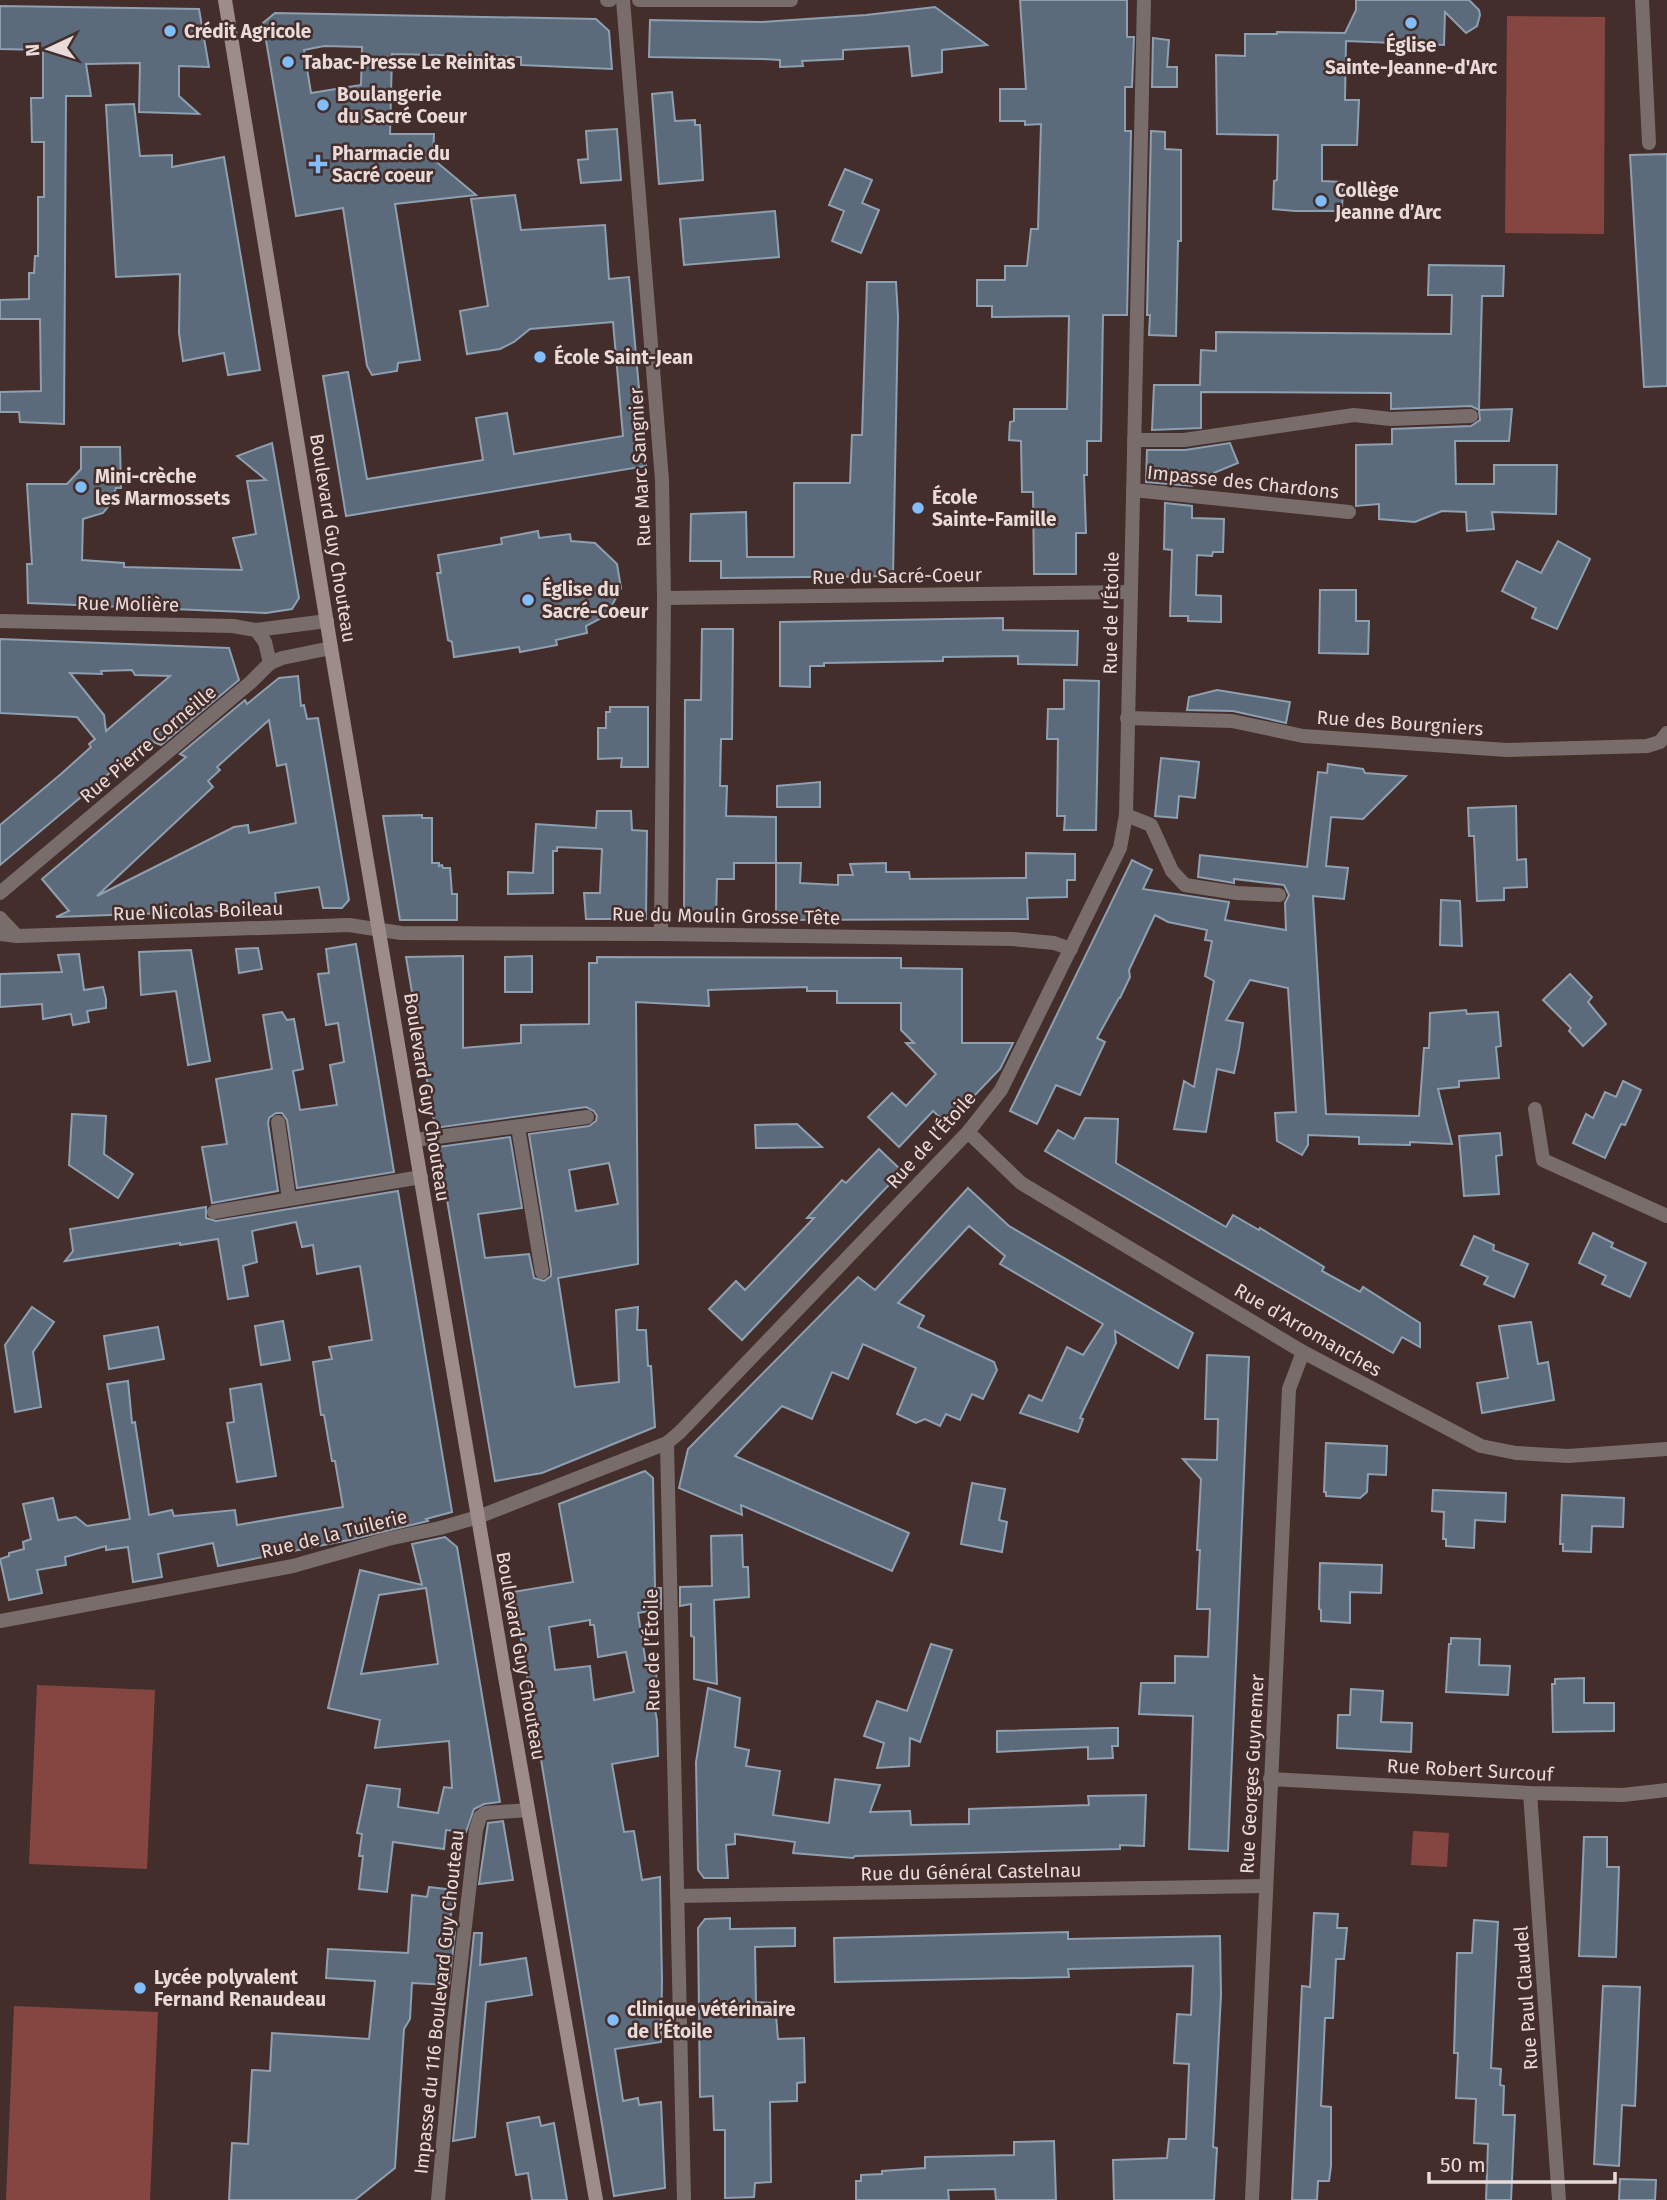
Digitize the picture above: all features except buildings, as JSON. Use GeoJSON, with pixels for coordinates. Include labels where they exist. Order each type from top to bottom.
{"type":"FeatureCollection","features":[{"type":"Feature","properties":{"kind":"main road","name":"Boulevard Guy Chouteau"},"geometry":{"type":"LineString","coordinates":[[225,0],[331,648],[596,2200]]}},
{"type":"Feature","properties":{"kind":"street","name":"Rue Marc Sangnier"},"geometry":{"type":"LineString","coordinates":[[623,0],[660,455],[664,598],[661,934]]}},
{"type":"Feature","properties":{"kind":"street"},"geometry":{"type":"LineString","coordinates":[[639,0],[791,0]]}},
{"type":"Feature","properties":{"kind":"street","name":"Rue de l’Étoile"},"geometry":{"type":"LineString","coordinates":[[684,2200],[667,1443],[968,1132],[1001,1090],[1120,848],[1126,815],[1144,0]]}},
{"type":"Feature","properties":{"kind":"street"},"geometry":{"type":"LineString","coordinates":[[1642,0],[1649,143]]}},
{"type":"Feature","properties":{"kind":"street"},"geometry":{"type":"LineString","coordinates":[[1134,440],[1184,440],[1354,415],[1391,419],[1471,416]]}},
{"type":"Feature","properties":{"kind":"street","name":"Impasse des Chardons"},"geometry":{"type":"LineString","coordinates":[[1133,490],[1349,512]]}},
{"type":"Feature","properties":{"kind":"street","name":"Rue du Sacré-Coeur"},"geometry":{"type":"LineString","coordinates":[[664,598],[1130,592]]}},
{"type":"Feature","properties":{"kind":"street","name":"Rue Molière"},"geometry":{"type":"LineString","coordinates":[[0,621],[233,625],[256,629],[327,621]]}},
{"type":"Feature","properties":{"kind":"street"},"geometry":{"type":"LineString","coordinates":[[256,629],[265,642],[270,663]]}},
{"type":"Feature","properties":{"kind":"street","name":"Rue Pierre Corneille"},"geometry":{"type":"LineString","coordinates":[[0,893],[251,682],[270,663],[331,648]]}},
{"type":"Feature","properties":{"kind":"street","name":"Rue des Bourgniers"},"geometry":{"type":"LineString","coordinates":[[1128,718],[1233,721],[1303,736],[1507,750],[1647,746],[1660,741],[1667,733]]}},
{"type":"Feature","properties":{"kind":"street"},"geometry":{"type":"LineString","coordinates":[[1126,815],[1152,825],[1172,871],[1185,885],[1237,893],[1279,895]]}},
{"type":"Feature","properties":{"kind":"street"},"geometry":{"type":"LineString","coordinates":[[0,918],[17,936]]}},
{"type":"Feature","properties":{"kind":"street","name":"Rue Nicolas Boileau"},"geometry":{"type":"LineString","coordinates":[[0,934],[17,936],[349,926],[380,931]]}},
{"type":"Feature","properties":{"kind":"street","name":"Rue du Moulin Grosse Tête"},"geometry":{"type":"LineString","coordinates":[[380,931],[1012,939],[1054,943],[1071,949]]}},
{"type":"Feature","properties":{"kind":"street"},"geometry":{"type":"LineString","coordinates":[[1535,1109],[1543,1160],[1667,1216]]}},
{"type":"Feature","properties":{"kind":"street"},"geometry":{"type":"LineString","coordinates":[[415,1140],[587,1117]]}},
{"type":"Feature","properties":{"kind":"street"},"geometry":{"type":"LineString","coordinates":[[278,1122],[289,1199]]}},
{"type":"Feature","properties":{"kind":"street"},"geometry":{"type":"LineString","coordinates":[[518,1127],[542,1272]]}},
{"type":"Feature","properties":{"kind":"street","name":"Rue d’Arromanches"},"geometry":{"type":"LineString","coordinates":[[968,1132],[1021,1183],[1303,1352],[1480,1446],[1516,1453],[1568,1456],[1667,1449]]}},
{"type":"Feature","properties":{"kind":"street"},"geometry":{"type":"LineString","coordinates":[[214,1212],[421,1177]]}},
{"type":"Feature","properties":{"kind":"street","name":"Rue Georges Guynemer"},"geometry":{"type":"LineString","coordinates":[[1252,2200],[1289,1389],[1303,1352]]}},
{"type":"Feature","properties":{"kind":"street","name":"Rue de la Tuilerie"},"geometry":{"type":"LineString","coordinates":[[0,1621],[293,1566],[478,1517],[667,1443]]}},
{"type":"Feature","properties":{"kind":"street","name":"Rue Robert Surcouf"},"geometry":{"type":"LineString","coordinates":[[1270,1779],[1531,1793],[1623,1795],[1667,1790]]}},
{"type":"Feature","properties":{"kind":"street","name":"Rue Paul Claudel"},"geometry":{"type":"LineString","coordinates":[[1531,1793],[1559,2200]]}},
{"type":"Feature","properties":{"kind":"street","name":"Impasse du 116 Boulevard Guy Chouteau"},"geometry":{"type":"LineString","coordinates":[[438,2200],[453,2022],[476,1830],[480,1817],[485,1813],[528,1810]]}},
{"type":"Feature","properties":{"kind":"street","name":"Rue du Général Castelnau"},"geometry":{"type":"LineString","coordinates":[[677,1896],[1265,1886]]}},
{"type":"Feature","properties":{"kind":"shaded area"},"geometry":{"type":"Polygon","coordinates":[[[1507,16],[1605,17],[1604,234],[1505,233],[1507,16]]]}},
{"type":"Feature","properties":{"kind":"shaded area"},"geometry":{"type":"Polygon","coordinates":[[[37,1685],[155,1690],[147,1869],[29,1864],[37,1685]]]}},
{"type":"Feature","properties":{"kind":"shaded area"},"geometry":{"type":"Polygon","coordinates":[[[1413,1831],[1449,1833],[1447,1867],[1411,1865],[1413,1831]]]}},
{"type":"Feature","properties":{"kind":"shaded area"},"geometry":{"type":"Polygon","coordinates":[[[14,2006],[158,2012],[150,2200],[6,2200],[14,2006]]]}},
{"type":"Feature","properties":{"kind":"place","name":"Église Sainte-Jeanne-d'Arc"},"geometry":{"type":"Point","coordinates":[1411,23]}},
{"type":"Feature","properties":{"kind":"place","name":"Crédit Agricole"},"geometry":{"type":"Point","coordinates":[170,31]}},
{"type":"Feature","properties":{"kind":"place","name":"Tabac-Presse Le Reinitas"},"geometry":{"type":"Point","coordinates":[288,62]}},
{"type":"Feature","properties":{"kind":"place","name":"Boulangerie du Sacré Coeur"},"geometry":{"type":"Point","coordinates":[323,105]}},
{"type":"Feature","properties":{"kind":"place","name":"Pharmacie du Sacré coeur"},"geometry":{"type":"Point","coordinates":[318,164]}},
{"type":"Feature","properties":{"kind":"place","name":"Collège Jeanne d’Arc"},"geometry":{"type":"Point","coordinates":[1321,201]}},
{"type":"Feature","properties":{"kind":"place","name":"École Saint-Jean"},"geometry":{"type":"Point","coordinates":[540,357]}},
{"type":"Feature","properties":{"kind":"place","name":"Mini-crèche les Marmossets"},"geometry":{"type":"Point","coordinates":[81,487]}},
{"type":"Feature","properties":{"kind":"place","name":"École Sainte-Famille"},"geometry":{"type":"Point","coordinates":[918,508]}},
{"type":"Feature","properties":{"kind":"place","name":"Église du Sacré-Coeur"},"geometry":{"type":"Point","coordinates":[528,600]}},
{"type":"Feature","properties":{"kind":"place","name":"Lycée polyvalent Fernand Renaudeau"},"geometry":{"type":"Point","coordinates":[140,1988]}},
{"type":"Feature","properties":{"kind":"place","name":"clinique vétérinaire de l’Étoile"},"geometry":{"type":"Point","coordinates":[613,2020]}}]}
